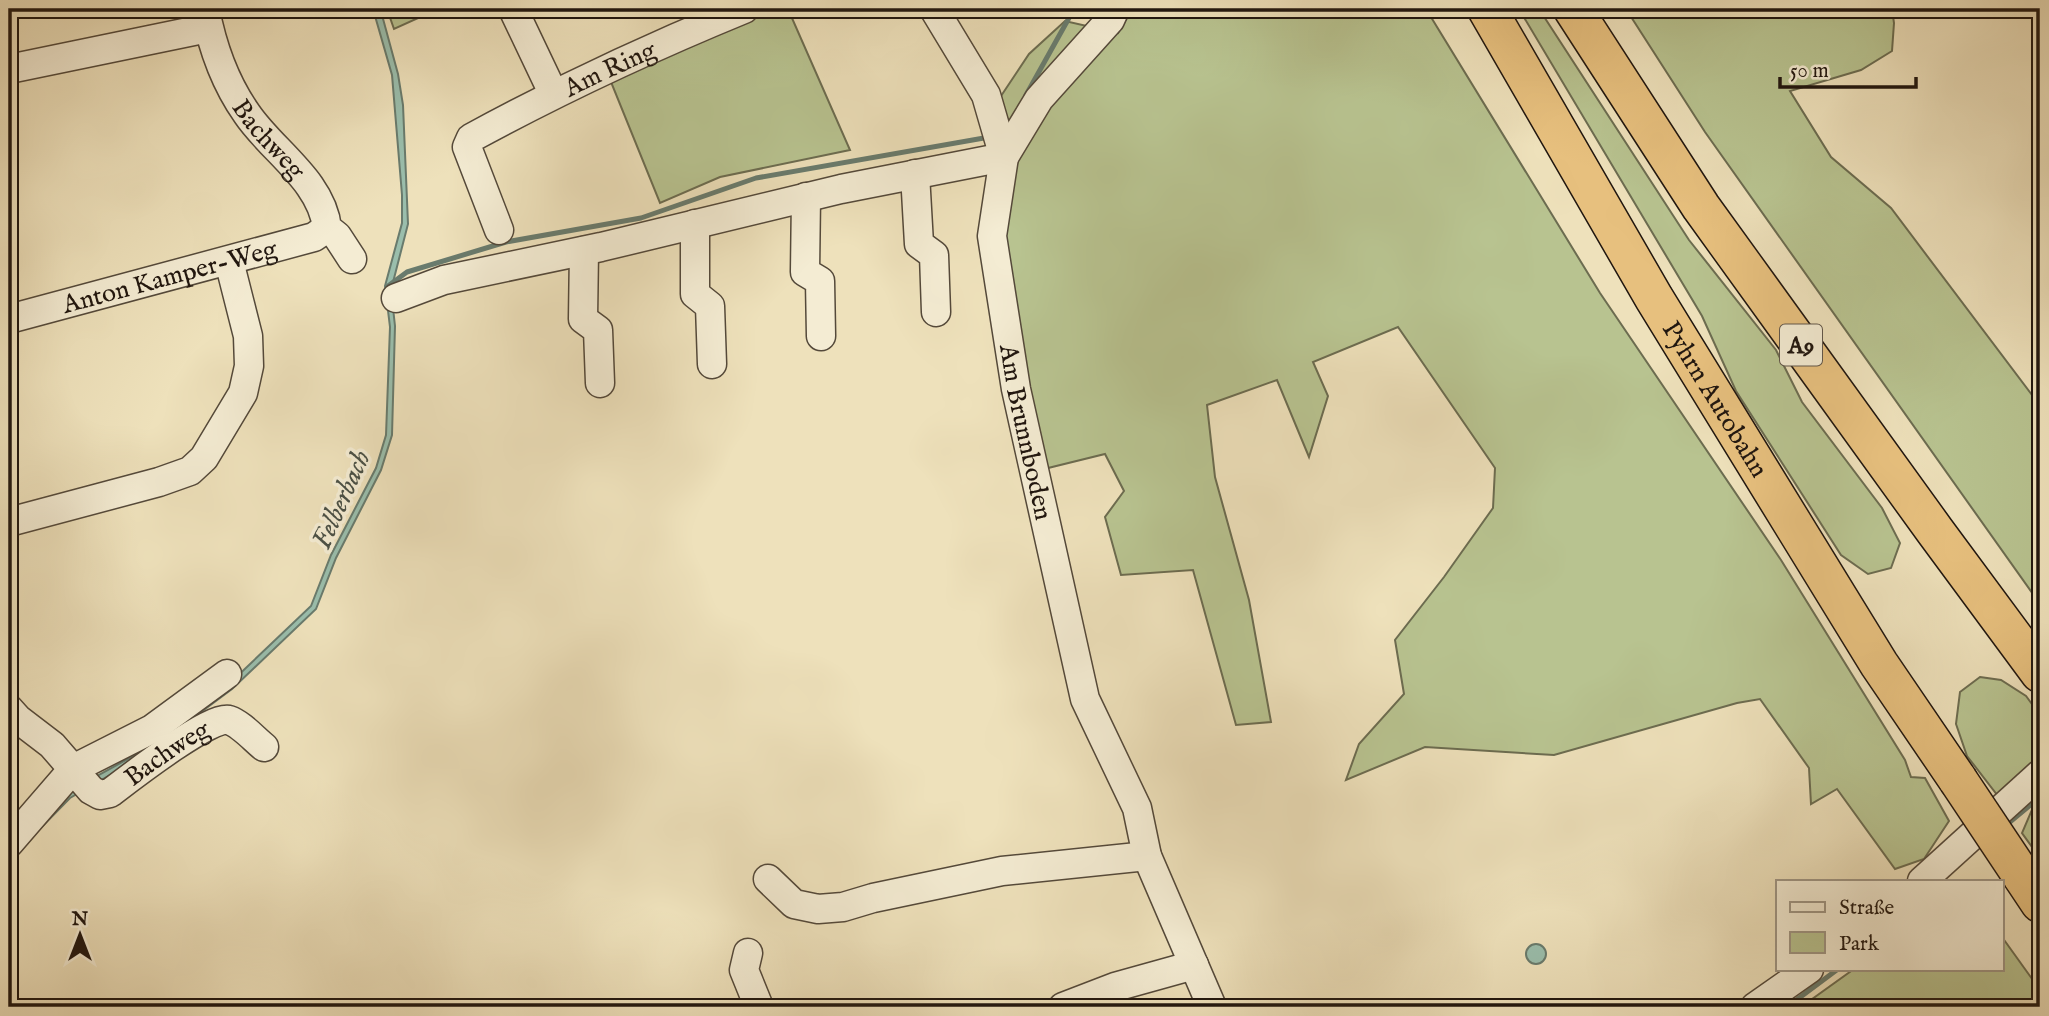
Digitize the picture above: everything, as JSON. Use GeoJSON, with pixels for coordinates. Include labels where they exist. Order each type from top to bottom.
{"type":"FeatureCollection","features":[{"type":"Feature","properties":{"kind":"highway","name":"Pyhrn Autobahn"},"geometry":{"type":"LineString","coordinates":[[1487,9],[1654,298],[1879,664],[2031,890]]}},
{"type":"Feature","properties":{"kind":"highway","name":"A9"},"geometry":{"type":"LineString","coordinates":[[1573,9],[1701,207],[2040,673]]}},
{"type":"Feature","properties":{"kind":"street","name":"Am Ring"},"geometry":{"type":"LineString","coordinates":[[513,9],[553,93]]}},
{"type":"Feature","properties":{"kind":"street","name":"Am Ring"},"geometry":{"type":"LineString","coordinates":[[499,230],[467,147],[471,138],[553,93],[641,52],[744,9]]}},
{"type":"Feature","properties":{"kind":"street","name":"Am Brunnboden"},"geometry":{"type":"LineString","coordinates":[[934,9],[986,95],[999,139],[992,236],[1016,389],[1085,699],[1137,808],[1147,856],[1212,1007]]}},
{"type":"Feature","properties":{"kind":"street"},"geometry":{"type":"LineString","coordinates":[[396,298],[444,280],[584,251],[806,197],[915,174],[999,139],[1040,99],[1110,20],[1115,9]]}},
{"type":"Feature","properties":{"kind":"street"},"geometry":{"type":"LineString","coordinates":[[9,69],[206,18]]}},
{"type":"Feature","properties":{"kind":"street","name":"Bachweg"},"geometry":{"type":"LineString","coordinates":[[206,18],[215,51],[245,112],[302,176],[326,217],[327,228],[337,236],[352,258]]}},
{"type":"Feature","properties":{"kind":"street"},"geometry":{"type":"LineString","coordinates":[[915,174],[919,244],[934,255],[936,312]]}},
{"type":"Feature","properties":{"kind":"street"},"geometry":{"type":"LineString","coordinates":[[806,197],[806,272],[820,281],[821,336]]}},
{"type":"Feature","properties":{"kind":"street"},"geometry":{"type":"LineString","coordinates":[[695,224],[695,293],[710,306],[712,364]]}},
{"type":"Feature","properties":{"kind":"street","name":"Anton Kamper-Weg"},"geometry":{"type":"LineString","coordinates":[[9,320],[314,237],[327,228]]}},
{"type":"Feature","properties":{"kind":"street"},"geometry":{"type":"LineString","coordinates":[[584,251],[583,319],[598,330],[600,383]]}},
{"type":"Feature","properties":{"kind":"street"},"geometry":{"type":"LineString","coordinates":[[9,522],[159,482],[190,471],[204,458],[243,393],[249,366],[248,336],[229,261]]}},
{"type":"Feature","properties":{"kind":"street","name":"Bachweg"},"geometry":{"type":"LineString","coordinates":[[9,843],[82,780],[227,674]]}},
{"type":"Feature","properties":{"kind":"street"},"geometry":{"type":"LineString","coordinates":[[9,709],[52,745],[82,780]]}},
{"type":"Feature","properties":{"kind":"street","name":"Bachweg"},"geometry":{"type":"LineString","coordinates":[[82,780],[100,795],[110,793],[188,737],[220,719],[231,720],[264,747]]}},
{"type":"Feature","properties":{"kind":"street"},"geometry":{"type":"LineString","coordinates":[[1923,880],[2040,774]]}},
{"type":"Feature","properties":{"kind":"street"},"geometry":{"type":"LineString","coordinates":[[768,879],[794,904],[818,909],[843,907],[873,898],[1002,871],[1147,856]]}},
{"type":"Feature","properties":{"kind":"street"},"geometry":{"type":"LineString","coordinates":[[748,953],[744,970],[759,1007]]}},
{"type":"Feature","properties":{"kind":"street"},"geometry":{"type":"LineString","coordinates":[[1063,1007],[1115,987],[1194,965]]}},
{"type":"Feature","properties":{"kind":"street"},"geometry":{"type":"LineString","coordinates":[[1755,1007],[1808,970]]}},
{"type":"Feature","properties":{"kind":"green space"},"geometry":{"type":"Polygon","coordinates":[[[387,9],[438,9],[394,29],[387,9]]]}},
{"type":"Feature","properties":{"kind":"green space"},"geometry":{"type":"Polygon","coordinates":[[[772,9],[788,9],[850,150],[720,177],[660,203],[611,82],[772,9]]]}},
{"type":"Feature","properties":{"kind":"green space"},"geometry":{"type":"Polygon","coordinates":[[[1132,9],[1426,9],[1600,293],[1781,560],[1905,760],[1911,777],[1925,778],[1949,821],[1924,859],[1895,869],[1837,789],[1811,804],[1809,768],[1760,699],[1737,703],[1554,755],[1425,747],[1346,780],[1359,744],[1404,694],[1395,640],[1493,508],[1495,468],[1398,327],[1313,362],[1328,396],[1309,457],[1277,380],[1207,405],[1215,477],[1249,600],[1271,722],[1236,725],[1193,570],[1121,575],[1105,517],[1124,491],[1105,454],[1044,469],[994,324],[999,99],[1029,54],[1065,21],[1118,33],[1132,9]]]}},
{"type":"Feature","properties":{"kind":"green space"},"geometry":{"type":"Polygon","coordinates":[[[1519,9],[1539,9],[1689,240],[1776,350],[1802,402],[1882,508],[1900,543],[1891,568],[1868,574],[1841,555],[1736,391],[1702,316],[1519,9]]]}},
{"type":"Feature","properties":{"kind":"green space"},"geometry":{"type":"Polygon","coordinates":[[[1626,9],[1892,9],[1892,51],[1861,70],[1790,91],[1831,157],[1891,208],[2038,403],[2040,402],[2040,604],[1705,132],[1626,9]]]}},
{"type":"Feature","properties":{"kind":"green space"},"geometry":{"type":"Polygon","coordinates":[[[1980,677],[2001,680],[2026,696],[2040,715],[2040,759],[1998,796],[1967,756],[1956,724],[1960,692],[1980,677]]]}},
{"type":"Feature","properties":{"kind":"green space"},"geometry":{"type":"Polygon","coordinates":[[[2040,791],[2040,858],[2022,833],[2040,791]]]}},
{"type":"Feature","properties":{"kind":"green space"},"geometry":{"type":"Polygon","coordinates":[[[2004,940],[2040,990],[2040,1007],[1801,1007],[1853,970],[2004,970],[2004,940]]]}},
{"type":"Feature","properties":{"kind":"shaded area"},"geometry":{"type":"Polygon","coordinates":[[[373,9],[379,9],[382,15],[398,74],[403,105],[408,224],[391,290],[395,326],[392,435],[381,470],[336,558],[316,609],[232,689],[138,759],[70,798],[26,843],[9,867],[9,856],[66,793],[135,755],[229,684],[311,606],[331,555],[376,468],[386,435],[390,327],[385,286],[402,223],[402,195],[392,75],[373,9]]]}},
{"type":"Feature","properties":{"kind":"shaded area"},"geometry":{"type":"Polygon","coordinates":[[[1532,944],[1540,944],[1546,954],[1540,964],[1532,964],[1526,958],[1526,950],[1532,944]]]}},
{"type":"Feature","properties":{"kind":"waterway"},"geometry":{"type":"LineString","coordinates":[[1026,95],[1074,9]]}},
{"type":"Feature","properties":{"kind":"waterway"},"geometry":{"type":"LineString","coordinates":[[388,286],[407,272],[506,242],[641,218],[756,178],[989,135]]}},
{"type":"Feature","properties":{"kind":"waterway"},"geometry":{"type":"LineString","coordinates":[[2005,826],[2040,797]]}},
{"type":"Feature","properties":{"kind":"waterway"},"geometry":{"type":"LineString","coordinates":[[1787,1007],[1837,970]]}},
{"type":"Feature","properties":{"kind":"water label","name":"Felberbach"},"geometry":{"type":"Point","coordinates":[340,499]}}]}
